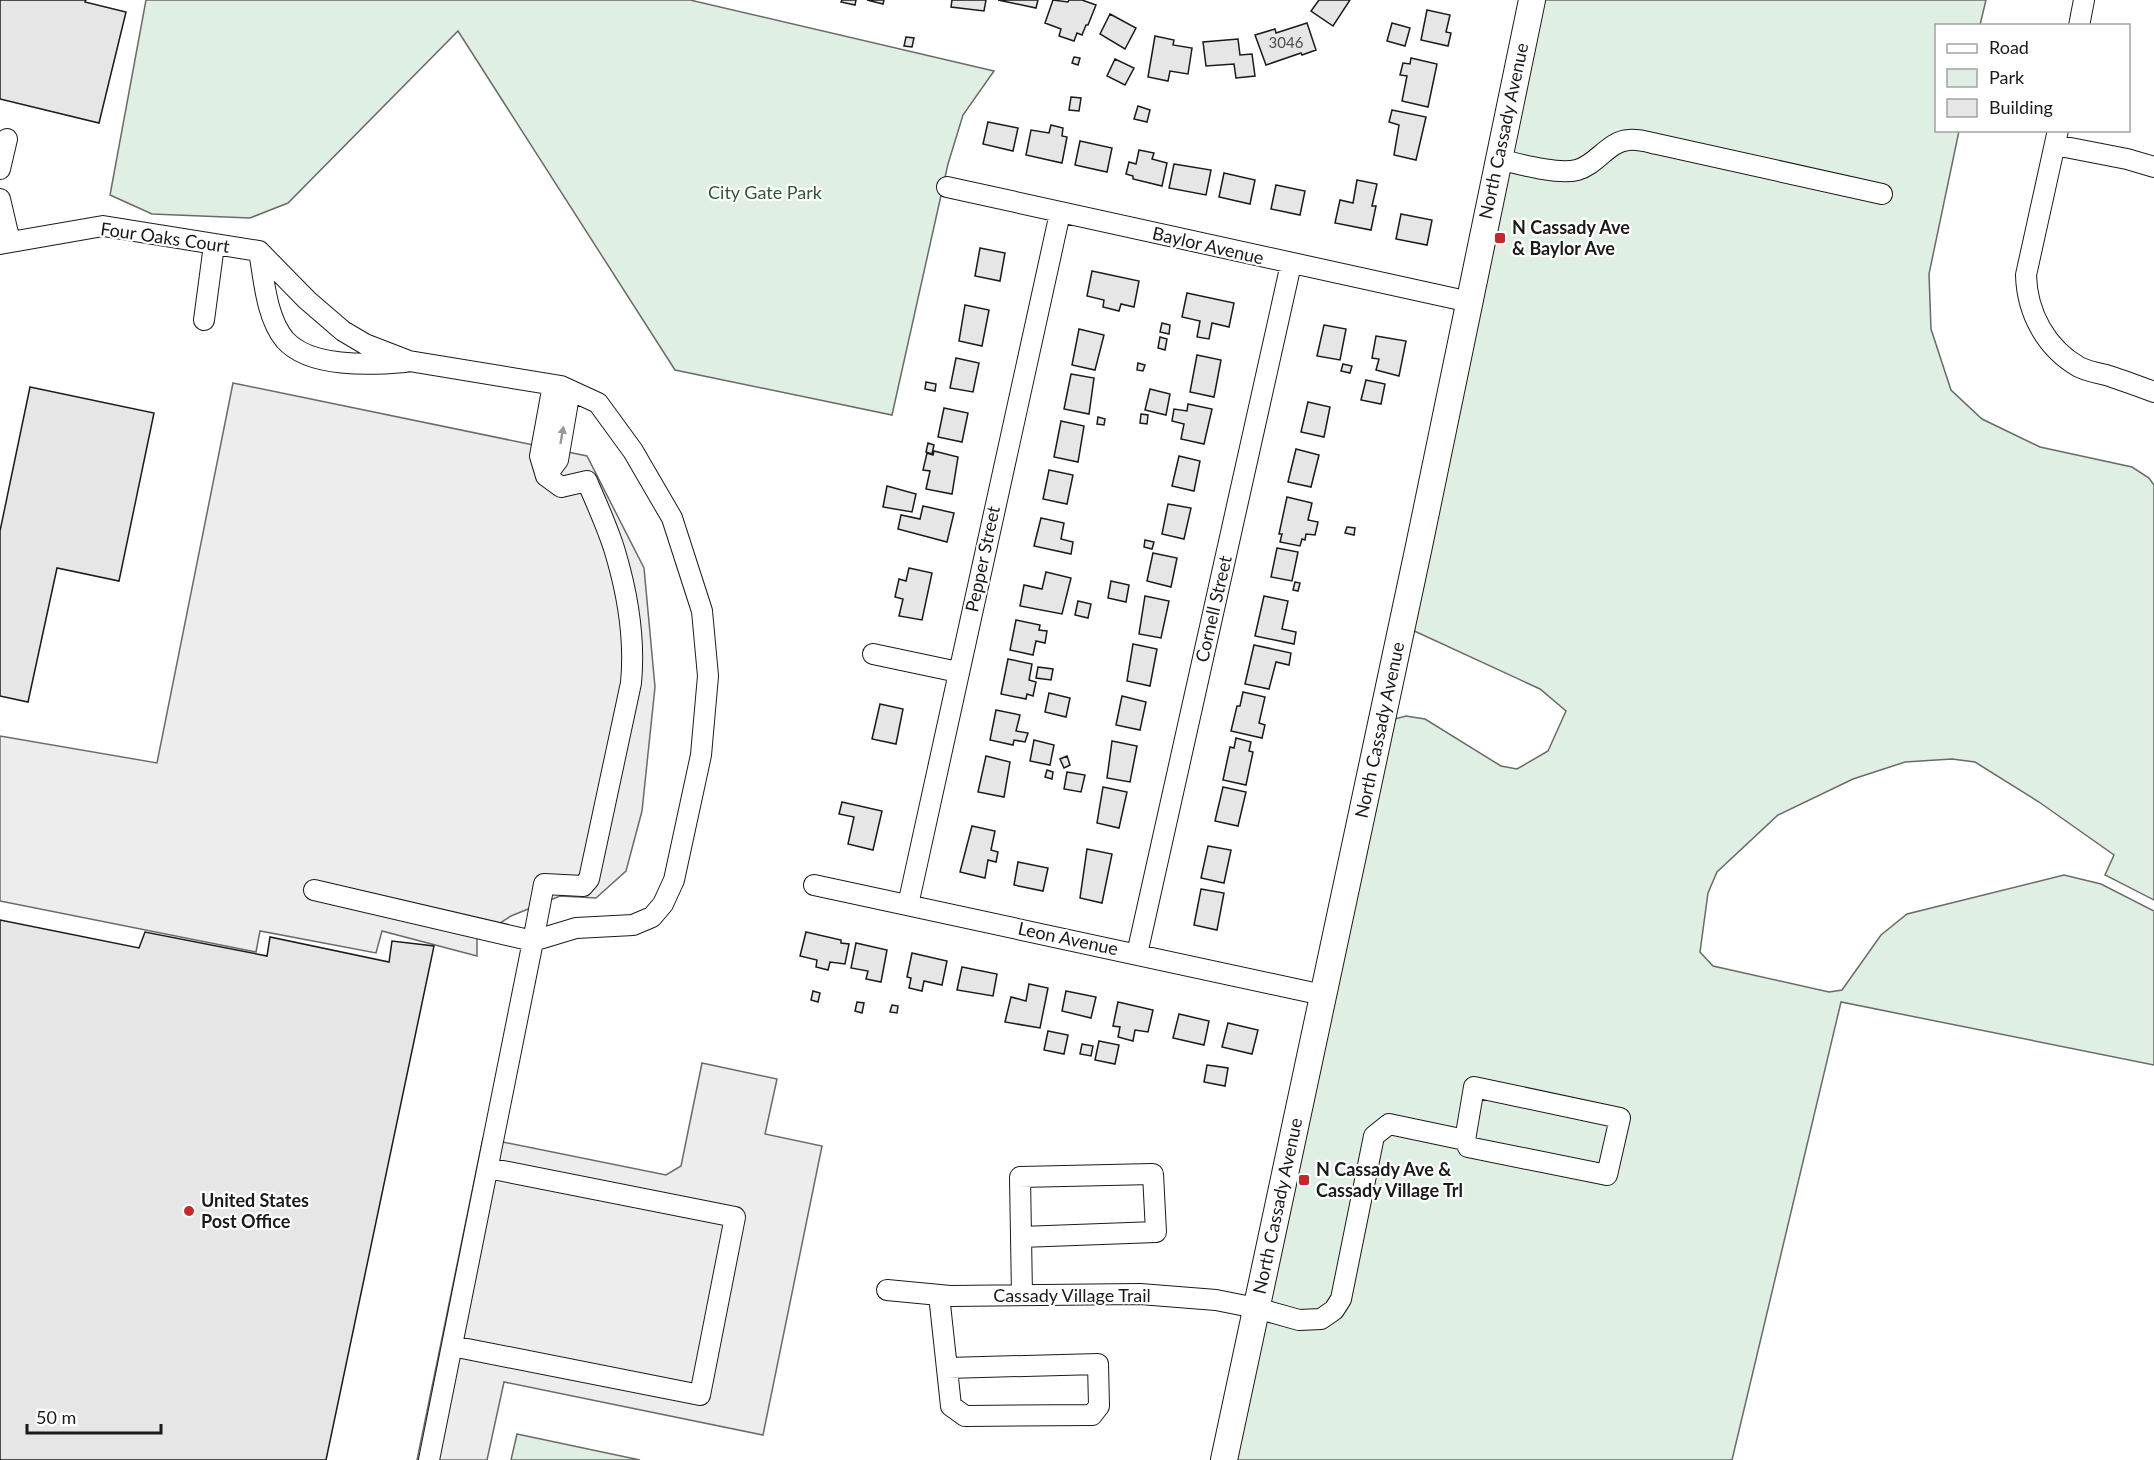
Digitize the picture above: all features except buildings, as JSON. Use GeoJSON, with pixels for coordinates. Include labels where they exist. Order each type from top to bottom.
{"type":"FeatureCollection","features":[{"type":"Feature","properties":{"kind":"main road","name":"North Cassady Avenue"},"geometry":{"type":"LineString","coordinates":[[1224,1460],[1532,0]]}},
{"type":"Feature","properties":{"kind":"street"},"geometry":{"type":"LineString","coordinates":[[2079,24],[2084,0]]}},
{"type":"Feature","properties":{"kind":"street"},"geometry":{"type":"LineString","coordinates":[[2154,167],[2056,138],[2026,276],[2026,292],[2041,332],[2054,348],[2080,367],[2154,392]]}},
{"type":"Feature","properties":{"kind":"street"},"geometry":{"type":"LineString","coordinates":[[0,169],[7,139]]}},
{"type":"Feature","properties":{"kind":"street"},"geometry":{"type":"LineString","coordinates":[[1498,159],[1544,169],[1576,171],[1589,165],[1612,147],[1629,140],[1657,144],[1882,194]]}},
{"type":"Feature","properties":{"kind":"street","name":"Baylor Avenue"},"geometry":{"type":"LineString","coordinates":[[947,187],[1470,302]]}},
{"type":"Feature","properties":{"kind":"street"},"geometry":{"type":"LineString","coordinates":[[0,199],[5,243]]}},
{"type":"Feature","properties":{"kind":"street","name":"Pepper Street"},"geometry":{"type":"LineString","coordinates":[[908,905],[1060,213]]}},
{"type":"Feature","properties":{"kind":"street","name":"Four Oaks Court"},"geometry":{"type":"LineString","coordinates":[[5,243],[103,226],[259,251]]}},
{"type":"Feature","properties":{"kind":"street"},"geometry":{"type":"LineString","coordinates":[[204,320],[214,245]]}},
{"type":"Feature","properties":{"kind":"street"},"geometry":{"type":"LineString","coordinates":[[259,251],[266,293],[274,321],[285,340],[309,356],[344,363],[374,365],[409,362]]}},
{"type":"Feature","properties":{"kind":"street"},"geometry":{"type":"LineString","coordinates":[[259,251],[307,300],[343,331],[365,344],[409,362],[561,388],[598,403],[633,451],[672,518],[702,611],[708,676],[701,755],[674,880],[663,904],[652,917],[633,925],[576,928],[533,941],[314,890]]}},
{"type":"Feature","properties":{"kind":"street","name":"Cornell Street"},"geometry":{"type":"LineString","coordinates":[[1137,954],[1291,264]]}},
{"type":"Feature","properties":{"kind":"street"},"geometry":{"type":"LineString","coordinates":[[429,1460],[544,884],[584,886],[589,879],[631,683],[633,662],[631,627],[616,554],[587,481],[561,488],[546,476],[558,460],[561,388]]}},
{"type":"Feature","properties":{"kind":"street"},"geometry":{"type":"LineString","coordinates":[[873,654],[958,672]]}},
{"type":"Feature","properties":{"kind":"street","name":"Leon Avenue"},"geometry":{"type":"LineString","coordinates":[[814,885],[1323,995]]}},
{"type":"Feature","properties":{"kind":"street"},"geometry":{"type":"LineString","coordinates":[[1474,1087],[1620,1118],[1607,1175],[1468,1147],[1466,1140],[1474,1087]]}},
{"type":"Feature","properties":{"kind":"street","name":"Cassady Village Trail"},"geometry":{"type":"LineString","coordinates":[[887,1290],[939,1295],[1140,1294],[1216,1300],[1299,1320],[1321,1319],[1334,1310],[1341,1299],[1374,1136],[1389,1124],[1466,1140]]}},
{"type":"Feature","properties":{"kind":"street"},"geometry":{"type":"LineString","coordinates":[[452,1346],[700,1395],[735,1216],[488,1168]]}},
{"type":"Feature","properties":{"kind":"street"},"geometry":{"type":"LineString","coordinates":[[1021,1237],[1156,1232],[1154,1174],[1020,1177],[1021,1237],[1022,1296]]}},
{"type":"Feature","properties":{"kind":"street"},"geometry":{"type":"LineString","coordinates":[[939,1295],[951,1406],[965,1416],[1092,1415],[1099,1406],[1098,1364],[947,1368]]}},
{"type":"Feature","properties":{"kind":"green space","name":"City Gate Park"},"geometry":{"type":"Polygon","coordinates":[[[146,0],[690,0],[994,71],[963,115],[948,164],[892,415],[675,370],[458,31],[288,203],[250,218],[152,214],[110,195],[146,0]]]}},
{"type":"Feature","properties":{"kind":"green space"},"geometry":{"type":"Polygon","coordinates":[[[1541,0],[1986,0],[1980,24],[1935,24],[1935,132],[1959,132],[1929,274],[1931,329],[1951,390],[1982,419],[2040,447],[2132,467],[2149,478],[2154,485],[2154,900],[2105,875],[2114,855],[2039,802],[1975,762],[1952,759],[1905,762],[1853,779],[1778,815],[1717,872],[1708,893],[1700,952],[1713,966],[1829,992],[1842,990],[1881,935],[1907,914],[2064,875],[2101,884],[2154,911],[2154,1065],[1841,1002],[1732,1460],[1236,1460],[1391,720],[1406,716],[1425,719],[1501,766],[1517,769],[1548,751],[1566,711],[1540,689],[1410,629],[1541,0]]]}},
{"type":"Feature","properties":{"kind":"green space"},"geometry":{"type":"Polygon","coordinates":[[[517,1434],[640,1460],[511,1460],[517,1434]]]}},
{"type":"Feature","properties":{"kind":"shaded area"},"geometry":{"type":"Polygon","coordinates":[[[233,383],[587,456],[644,568],[655,687],[642,811],[626,871],[596,898],[560,896],[511,916],[477,938],[477,956],[382,931],[376,953],[260,931],[256,952],[0,901],[0,736],[157,763],[233,383]]]}},
{"type":"Feature","properties":{"kind":"shaded area"},"geometry":{"type":"Polygon","coordinates":[[[702,1063],[777,1079],[765,1134],[822,1146],[763,1435],[504,1382],[487,1460],[417,1460],[483,1138],[666,1175],[681,1166],[702,1063]]]}},
{"type":"Feature","properties":{"kind":"place","name":"N Cassady Ave & Baylor Ave"},"geometry":{"type":"Point","coordinates":[1500,238]}},
{"type":"Feature","properties":{"kind":"place","name":"N Cassady Ave & Cassady Village Trl"},"geometry":{"type":"Point","coordinates":[1304,1180]}},
{"type":"Feature","properties":{"kind":"place","name":"United States Post Office"},"geometry":{"type":"Point","coordinates":[189,1211]}}]}
